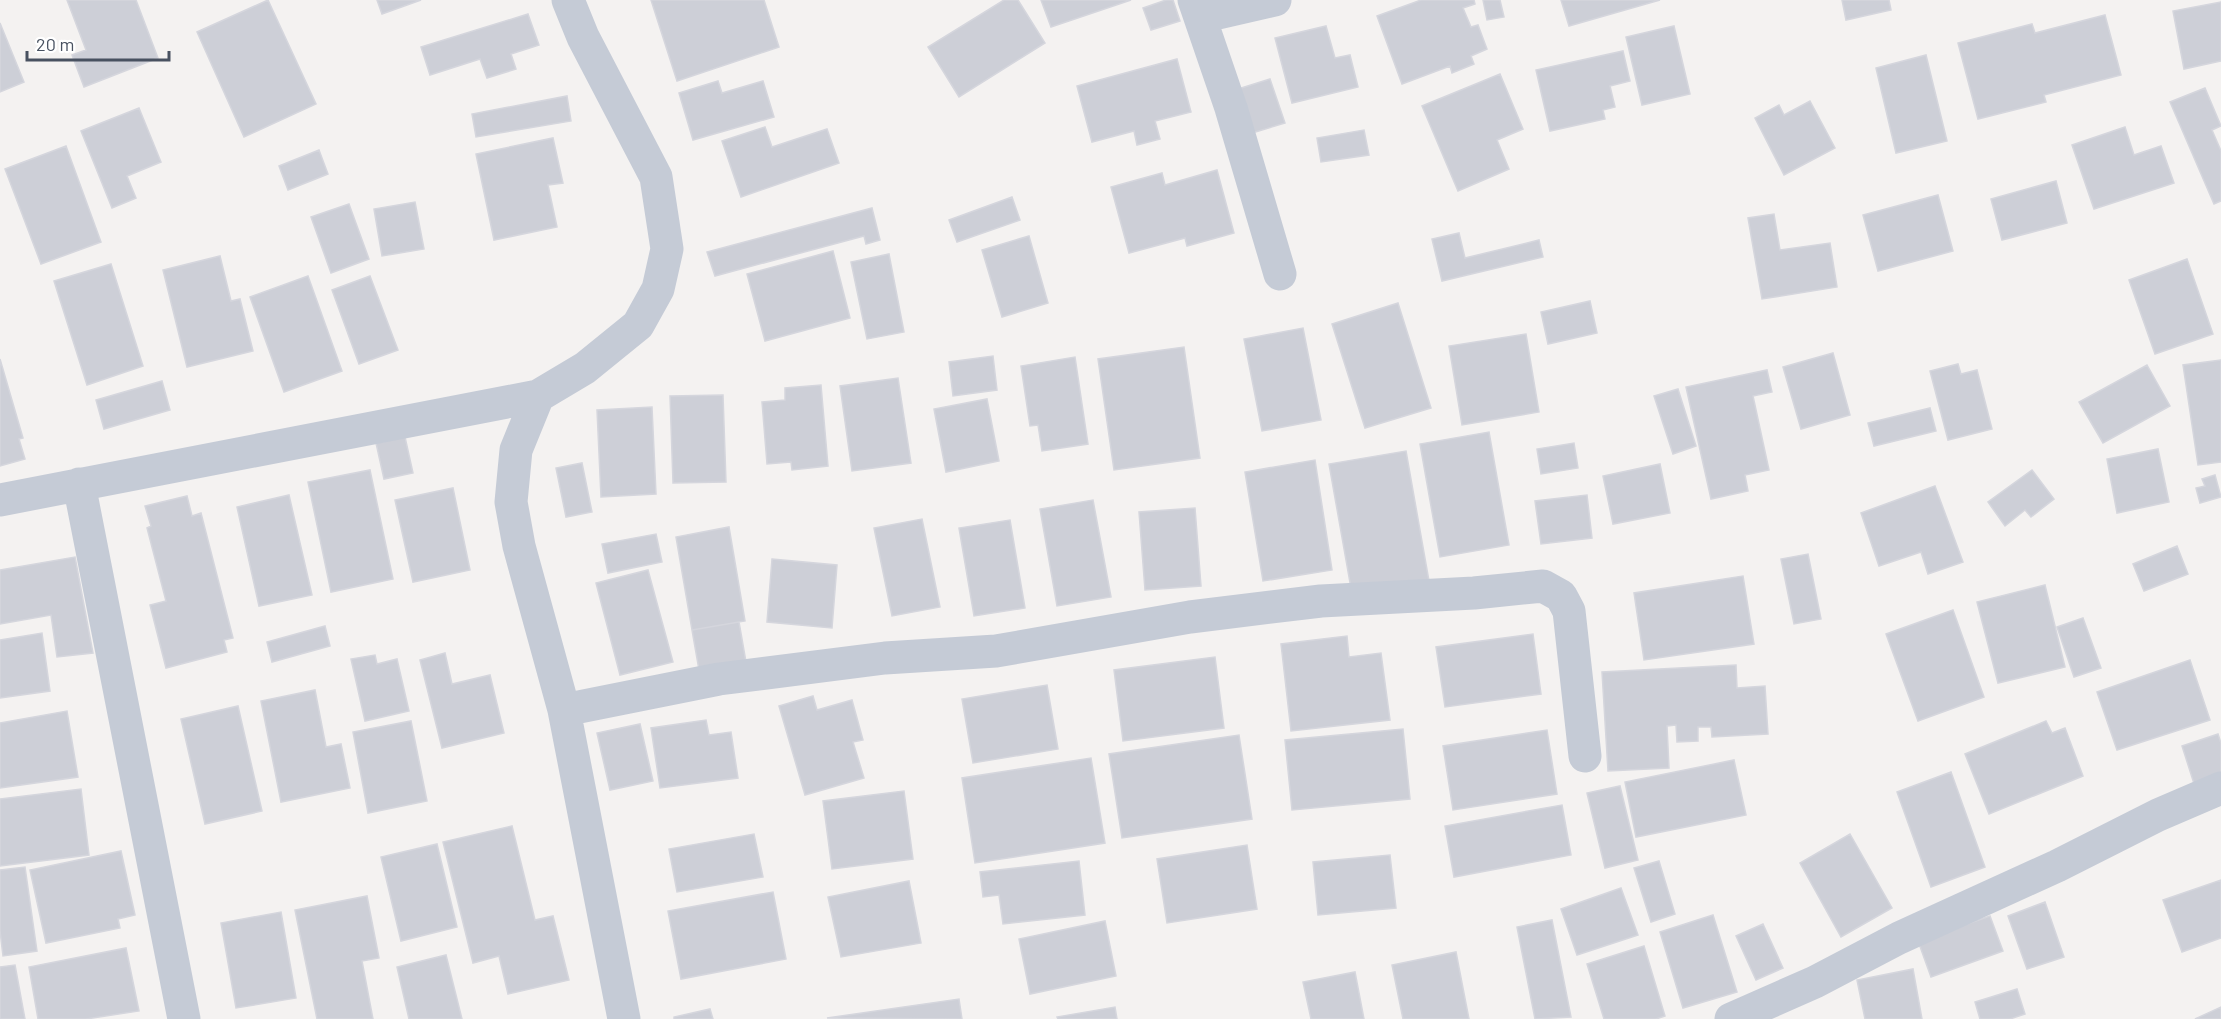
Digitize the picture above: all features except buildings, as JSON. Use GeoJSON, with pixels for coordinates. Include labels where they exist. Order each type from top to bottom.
{"type":"FeatureCollection","features":[{"type":"Feature","properties":{"kind":"street"},"geometry":{"type":"LineString","coordinates":[[0,500],[538,396],[585,368],[638,325],[658,289],[667,249],[656,177],[583,37],[568,0]]}},
{"type":"Feature","properties":{"kind":"street"},"geometry":{"type":"LineString","coordinates":[[1275,0],[1197,8],[1231,108],[1280,274]]}},
{"type":"Feature","properties":{"kind":"street"},"geometry":{"type":"LineString","coordinates":[[538,396],[516,450],[511,502],[519,546],[564,710],[624,1019]]}},
{"type":"Feature","properties":{"kind":"street"},"geometry":{"type":"LineString","coordinates":[[79,484],[184,1019]]}},
{"type":"Feature","properties":{"kind":"street"},"geometry":{"type":"LineString","coordinates":[[564,710],[719,680],[885,658],[996,651],[1190,617],[1321,601],[1474,593],[1543,586],[1561,596],[1569,611],[1585,756]]}},
{"type":"Feature","properties":{"kind":"street"},"geometry":{"type":"LineString","coordinates":[[1731,1019],[1815,982],[1899,938],[2057,866],[2158,815],[2221,788]]}}]}
